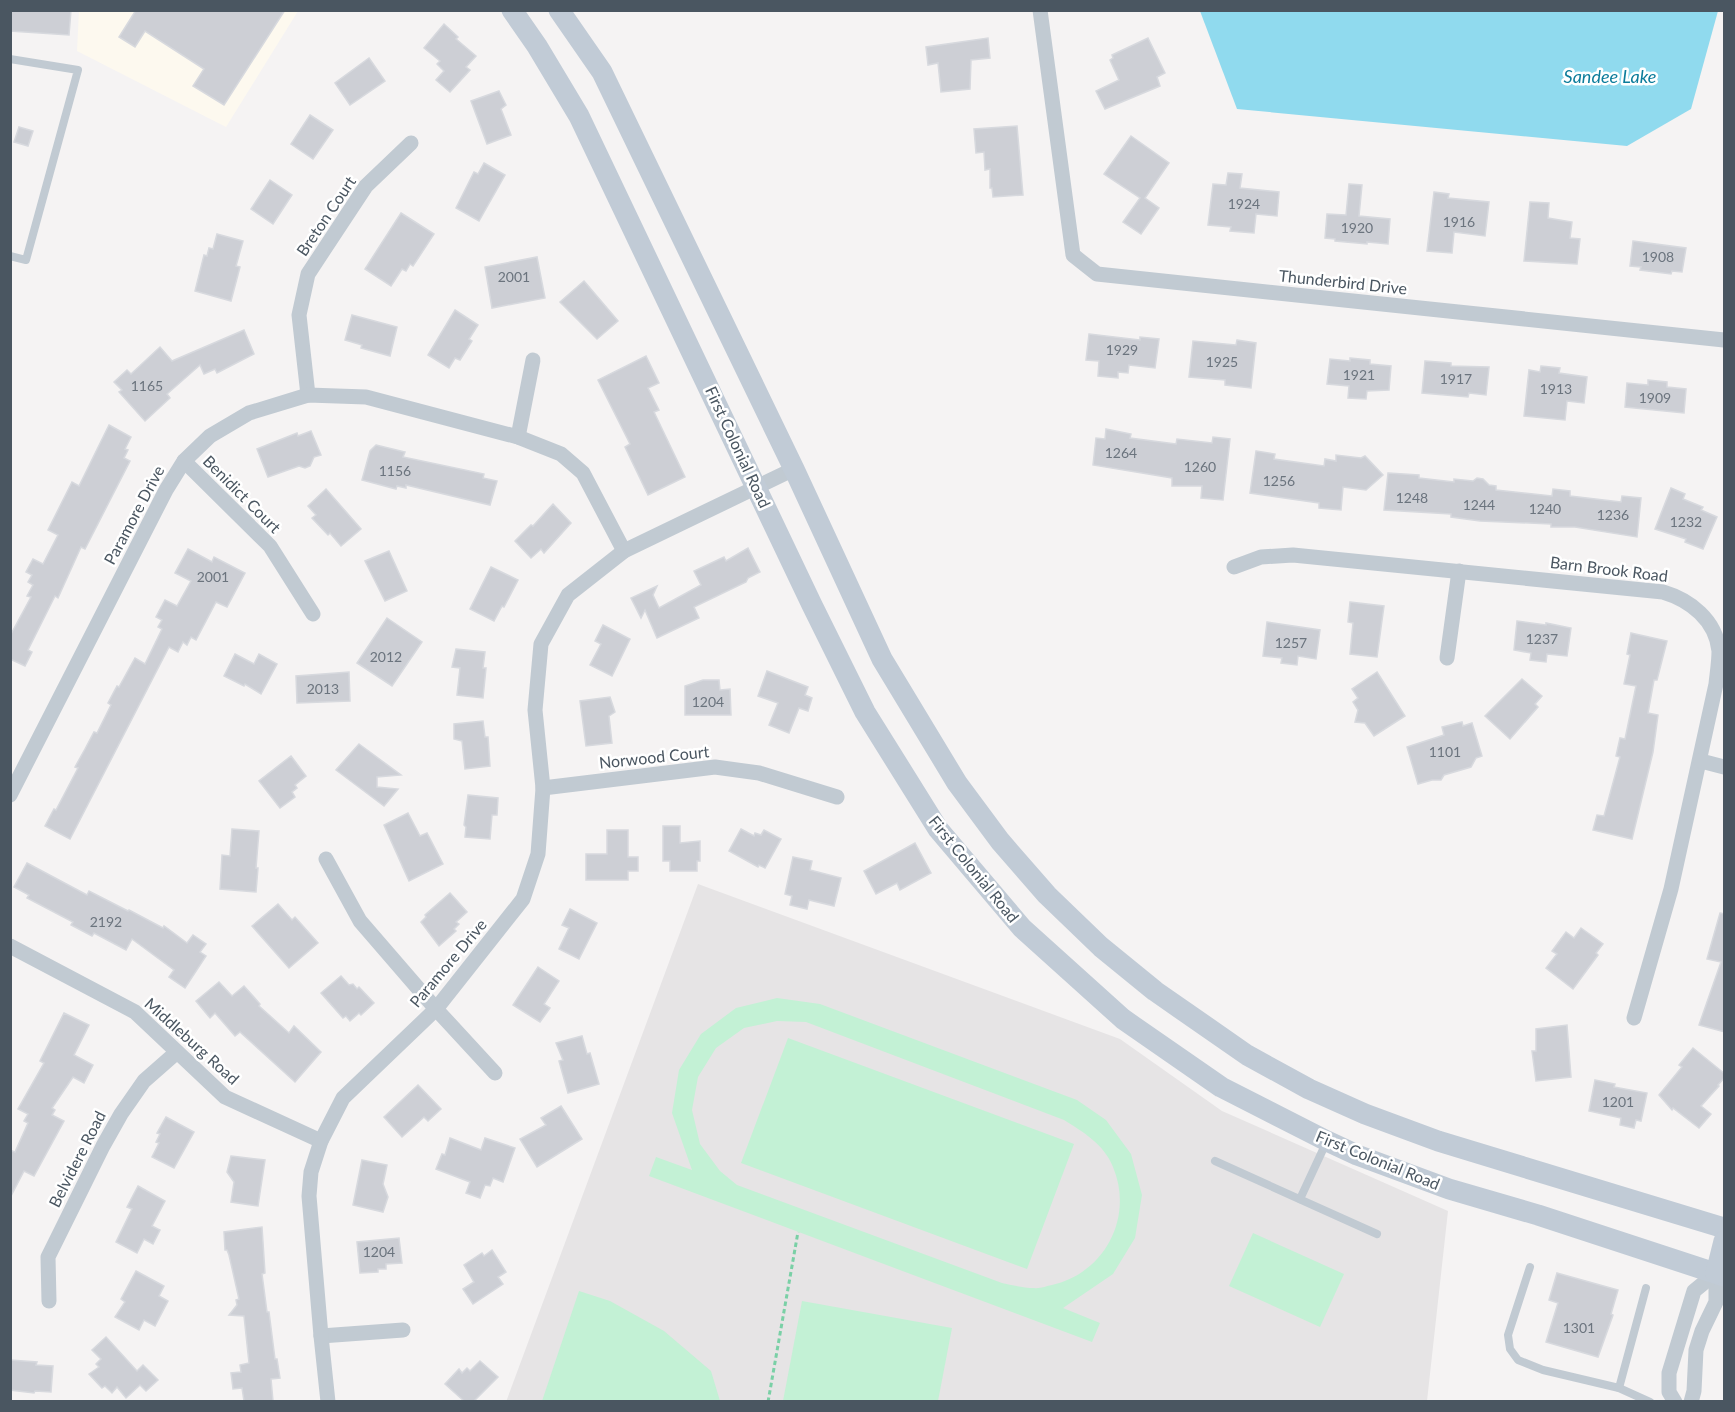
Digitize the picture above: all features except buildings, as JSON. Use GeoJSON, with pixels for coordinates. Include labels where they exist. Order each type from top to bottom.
{"type":"FeatureCollection","features":[{"type":"Feature","properties":{"kind":"main road","name":"First Colonial Road"},"geometry":{"type":"LineString","coordinates":[[512,10],[537,46],[579,116],[865,712],[938,829],[1022,928],[1123,1019],[1221,1087],[1326,1141],[1449,1189],[1538,1215],[1720,1274]]}},
{"type":"Feature","properties":{"kind":"main road"},"geometry":{"type":"LineString","coordinates":[[559,10],[602,72],[794,468],[882,659],[957,783],[1000,841],[1047,895],[1101,947],[1155,991],[1247,1055],[1309,1089],[1365,1114],[1437,1141],[1725,1228]]}},
{"type":"Feature","properties":{"kind":"main road"},"geometry":{"type":"LineString","coordinates":[[1720,1274],[1725,1241]]}},
{"type":"Feature","properties":{"kind":"street","name":"Thunderbird Drive"},"geometry":{"type":"LineString","coordinates":[[1040,10],[1073,255],[1097,274],[1725,340]]}},
{"type":"Feature","properties":{"kind":"street","name":"Breton Court"},"geometry":{"type":"LineString","coordinates":[[308,395],[299,315],[308,274],[366,186],[411,143]]}},
{"type":"Feature","properties":{"kind":"street"},"geometry":{"type":"LineString","coordinates":[[518,437],[533,360]]}},
{"type":"Feature","properties":{"kind":"street","name":"Paramore Drive"},"geometry":{"type":"LineString","coordinates":[[10,795],[166,490],[184,462],[210,436],[249,413],[308,395],[366,397],[518,437],[561,454],[583,473],[624,551]]}},
{"type":"Feature","properties":{"kind":"street","name":"Benidict Court"},"geometry":{"type":"LineString","coordinates":[[184,462],[270,546],[313,614]]}},
{"type":"Feature","properties":{"kind":"street","name":"Paramore Drive"},"geometry":{"type":"LineString","coordinates":[[328,1401],[309,1196],[311,1172],[321,1141],[343,1098],[436,1009],[523,899],[538,854],[543,788],[535,710],[541,644],[568,595],[624,551],[794,468]]}},
{"type":"Feature","properties":{"kind":"street","name":"Barn Brook Road"},"geometry":{"type":"LineString","coordinates":[[1234,567],[1261,557],[1293,555],[1663,592],[1680,597],[1694,607],[1708,622],[1716,638],[1719,651],[1716,684],[1671,890],[1635,1018]]}},
{"type":"Feature","properties":{"kind":"street"},"geometry":{"type":"LineString","coordinates":[[1447,658],[1459,571]]}},
{"type":"Feature","properties":{"kind":"street"},"geometry":{"type":"LineString","coordinates":[[1701,761],[1725,767]]}},
{"type":"Feature","properties":{"kind":"street","name":"Norwood Court"},"geometry":{"type":"LineString","coordinates":[[543,788],[715,768],[759,773],[837,797]]}},
{"type":"Feature","properties":{"kind":"street"},"geometry":{"type":"LineString","coordinates":[[326,860],[360,921],[495,1073]]}},
{"type":"Feature","properties":{"kind":"street","name":"Middleburg Road"},"geometry":{"type":"LineString","coordinates":[[10,946],[135,1012],[225,1097],[321,1141]]}},
{"type":"Feature","properties":{"kind":"street","name":"Belvidere Road"},"geometry":{"type":"LineString","coordinates":[[49,1301],[48,1257],[103,1146],[121,1114],[144,1081],[177,1052]]}},
{"type":"Feature","properties":{"kind":"street"},"geometry":{"type":"LineString","coordinates":[[1675,1401],[1669,1392],[1669,1373],[1694,1291],[1720,1274]]}},
{"type":"Feature","properties":{"kind":"street"},"geometry":{"type":"LineString","coordinates":[[1691,1401],[1694,1391],[1696,1350],[1716,1302],[1720,1274]]}},
{"type":"Feature","properties":{"kind":"street"},"geometry":{"type":"LineString","coordinates":[[321,1336],[403,1330]]}},
{"type":"Feature","properties":{"kind":"lane"},"geometry":{"type":"LineString","coordinates":[[10,59],[78,70],[26,260],[10,256]]}},
{"type":"Feature","properties":{"kind":"lane"},"geometry":{"type":"LineString","coordinates":[[1300,1199],[1326,1141]]}},
{"type":"Feature","properties":{"kind":"lane"},"geometry":{"type":"LineString","coordinates":[[1215,1161],[1377,1234]]}},
{"type":"Feature","properties":{"kind":"lane"},"geometry":{"type":"LineString","coordinates":[[1530,1267],[1508,1335],[1510,1349],[1518,1360],[1543,1370],[1618,1388],[1650,1401]]}},
{"type":"Feature","properties":{"kind":"lane"},"geometry":{"type":"LineString","coordinates":[[1618,1388],[1646,1288]]}},
{"type":"Feature","properties":{"kind":"path"},"geometry":{"type":"LineString","coordinates":[[768,1401],[798,1232]]}},
{"type":"Feature","properties":{"kind":"shaded area"},"geometry":{"type":"Polygon","coordinates":[[[79,11],[298,11],[226,127],[77,51],[79,11]]]}},
{"type":"Feature","properties":{"kind":"shaded area"},"geometry":{"type":"Polygon","coordinates":[[[698,884],[1120,1039],[1222,1111],[1448,1211],[1427,1401],[506,1402],[698,884]]]}},
{"type":"Feature","properties":{"kind":"green space"},"geometry":{"type":"Polygon","coordinates":[[[777,998],[820,1004],[1077,1100],[1106,1120],[1131,1154],[1142,1195],[1135,1238],[1113,1274],[1063,1308],[1100,1323],[1092,1342],[649,1176],[656,1157],[692,1170],[672,1113],[679,1070],[701,1034],[736,1008],[777,998]],[[777,1021],[744,1028],[716,1048],[698,1077],[692,1110],[700,1144],[720,1171],[737,1185],[1002,1283],[1026,1288],[1038,1288],[1071,1279],[1087,1269],[1100,1256],[1117,1223],[1120,1205],[1119,1186],[1109,1159],[1092,1139],[1064,1120],[806,1022],[777,1021]]]}},
{"type":"Feature","properties":{"kind":"green space"},"geometry":{"type":"Polygon","coordinates":[[[788,1038],[1074,1144],[1027,1269],[741,1163],[788,1038]]]}},
{"type":"Feature","properties":{"kind":"green space"},"geometry":{"type":"Polygon","coordinates":[[[1253,1233],[1344,1274],[1320,1327],[1229,1286],[1253,1233]]]}},
{"type":"Feature","properties":{"kind":"green space"},"geometry":{"type":"Polygon","coordinates":[[[579,1291],[610,1301],[664,1331],[711,1371],[720,1401],[542,1401],[579,1291]]]}},
{"type":"Feature","properties":{"kind":"green space"},"geometry":{"type":"Polygon","coordinates":[[[802,1301],[952,1328],[938,1401],[783,1401],[802,1301]]]}},
{"type":"Feature","properties":{"kind":"water","name":"Sandee Lake"},"geometry":{"type":"Polygon","coordinates":[[[1200,10],[1718,11],[1691,109],[1627,146],[1237,109],[1200,10]]]}}]}
